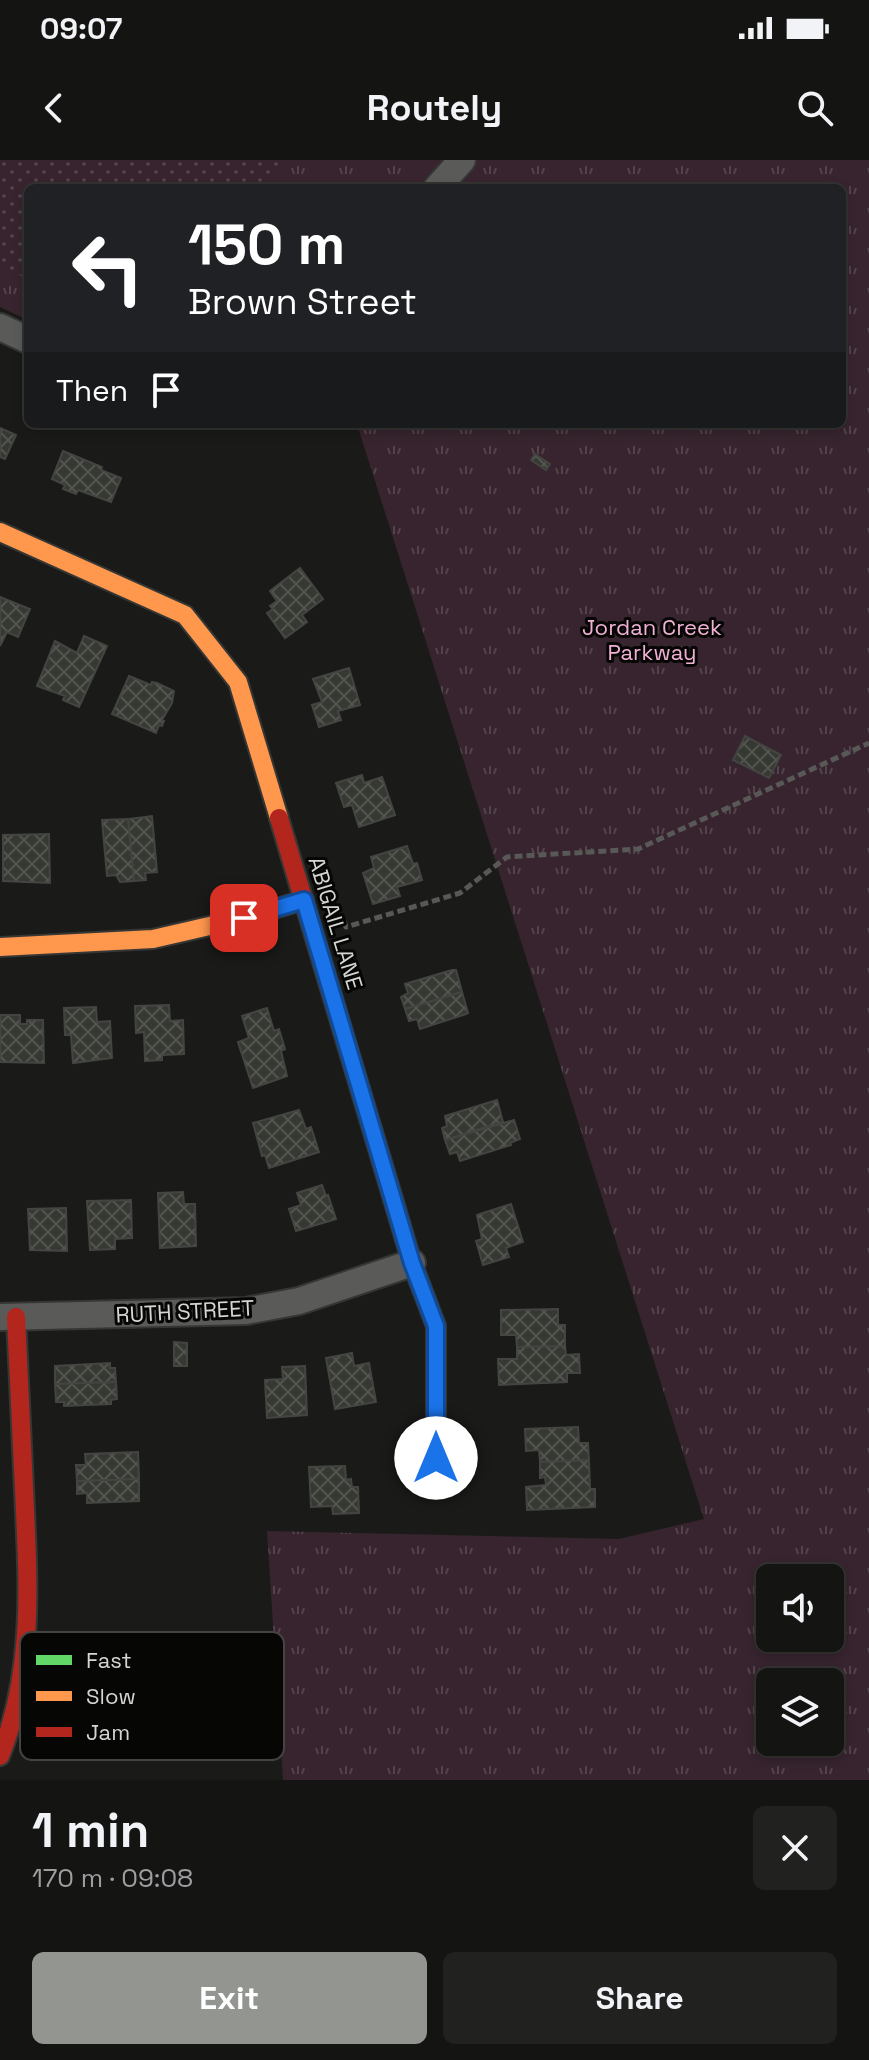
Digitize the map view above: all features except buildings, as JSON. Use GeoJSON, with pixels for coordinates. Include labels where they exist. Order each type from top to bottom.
{"type":"FeatureCollection","features":[{"type":"Feature","properties":{"kind":"street"},"geometry":{"type":"LineString","coordinates":[[441,184],[462,160]]}},
{"type":"Feature","properties":{"kind":"street"},"geometry":{"type":"LineString","coordinates":[[0,327],[24,338]]}},
{"type":"Feature","properties":{"kind":"street","name":"ABIGAIL LANE"},"geometry":{"type":"LineString","coordinates":[[0,532],[185,615],[238,682],[412,1263],[436,1326],[436,1458]]}},
{"type":"Feature","properties":{"kind":"street"},"geometry":{"type":"LineString","coordinates":[[0,947],[153,939],[244,918],[304,900]]}},
{"type":"Feature","properties":{"kind":"street","name":"RUTH STREET"},"geometry":{"type":"LineString","coordinates":[[8,1317],[246,1311],[299,1301],[412,1263]]}},
{"type":"Feature","properties":{"kind":"street"},"geometry":{"type":"LineString","coordinates":[[8,1317],[28,1571],[27,1632]]}},
{"type":"Feature","properties":{"kind":"street"},"geometry":{"type":"LineString","coordinates":[[0,1756],[15,1716],[20,1687]]}},
{"type":"Feature","properties":{"kind":"path"},"geometry":{"type":"LineString","coordinates":[[342,917],[346,927],[460,893],[507,857],[638,849],[869,743]]}},
{"type":"Feature","properties":{"kind":"green space","name":"Jordan Creek Parkway"},"geometry":{"type":"Polygon","coordinates":[[[0,160],[869,160],[869,1780],[283,1780],[284,1632],[273,1632],[267,1531],[619,1539],[704,1519],[358,428],[846,428],[846,184],[24,184],[24,318],[0,307],[0,160]]]}},
{"type":"Feature","properties":{"kind":"green space"},"geometry":{"type":"Polygon","coordinates":[[[0,160],[285,160],[261,184],[24,184],[24,277],[0,266],[0,160]]]}},
{"type":"Feature","properties":{"kind":"traffic: fast"},"geometry":{"type":"LineString","coordinates":[[393,1199],[412,1263],[436,1326],[436,1458]]}},
{"type":"Feature","properties":{"kind":"traffic: slow"},"geometry":{"type":"LineString","coordinates":[[0,532],[185,615],[238,682],[279,818]]}},
{"type":"Feature","properties":{"kind":"traffic: slow"},"geometry":{"type":"LineString","coordinates":[[0,947],[153,939],[244,918],[304,900]]}},
{"type":"Feature","properties":{"kind":"traffic: jam"},"geometry":{"type":"LineString","coordinates":[[279,818],[393,1199]]}},
{"type":"Feature","properties":{"kind":"traffic: jam"},"geometry":{"type":"LineString","coordinates":[[16,1317],[27,1557],[26,1632]]}},
{"type":"Feature","properties":{"kind":"traffic: jam"},"geometry":{"type":"LineString","coordinates":[[0,1756],[20,1684]]}},
{"type":"Feature","properties":{"kind":"route"},"geometry":{"type":"LineString","coordinates":[[244,918],[304,900],[412,1263],[436,1326],[436,1458]]}}]}
